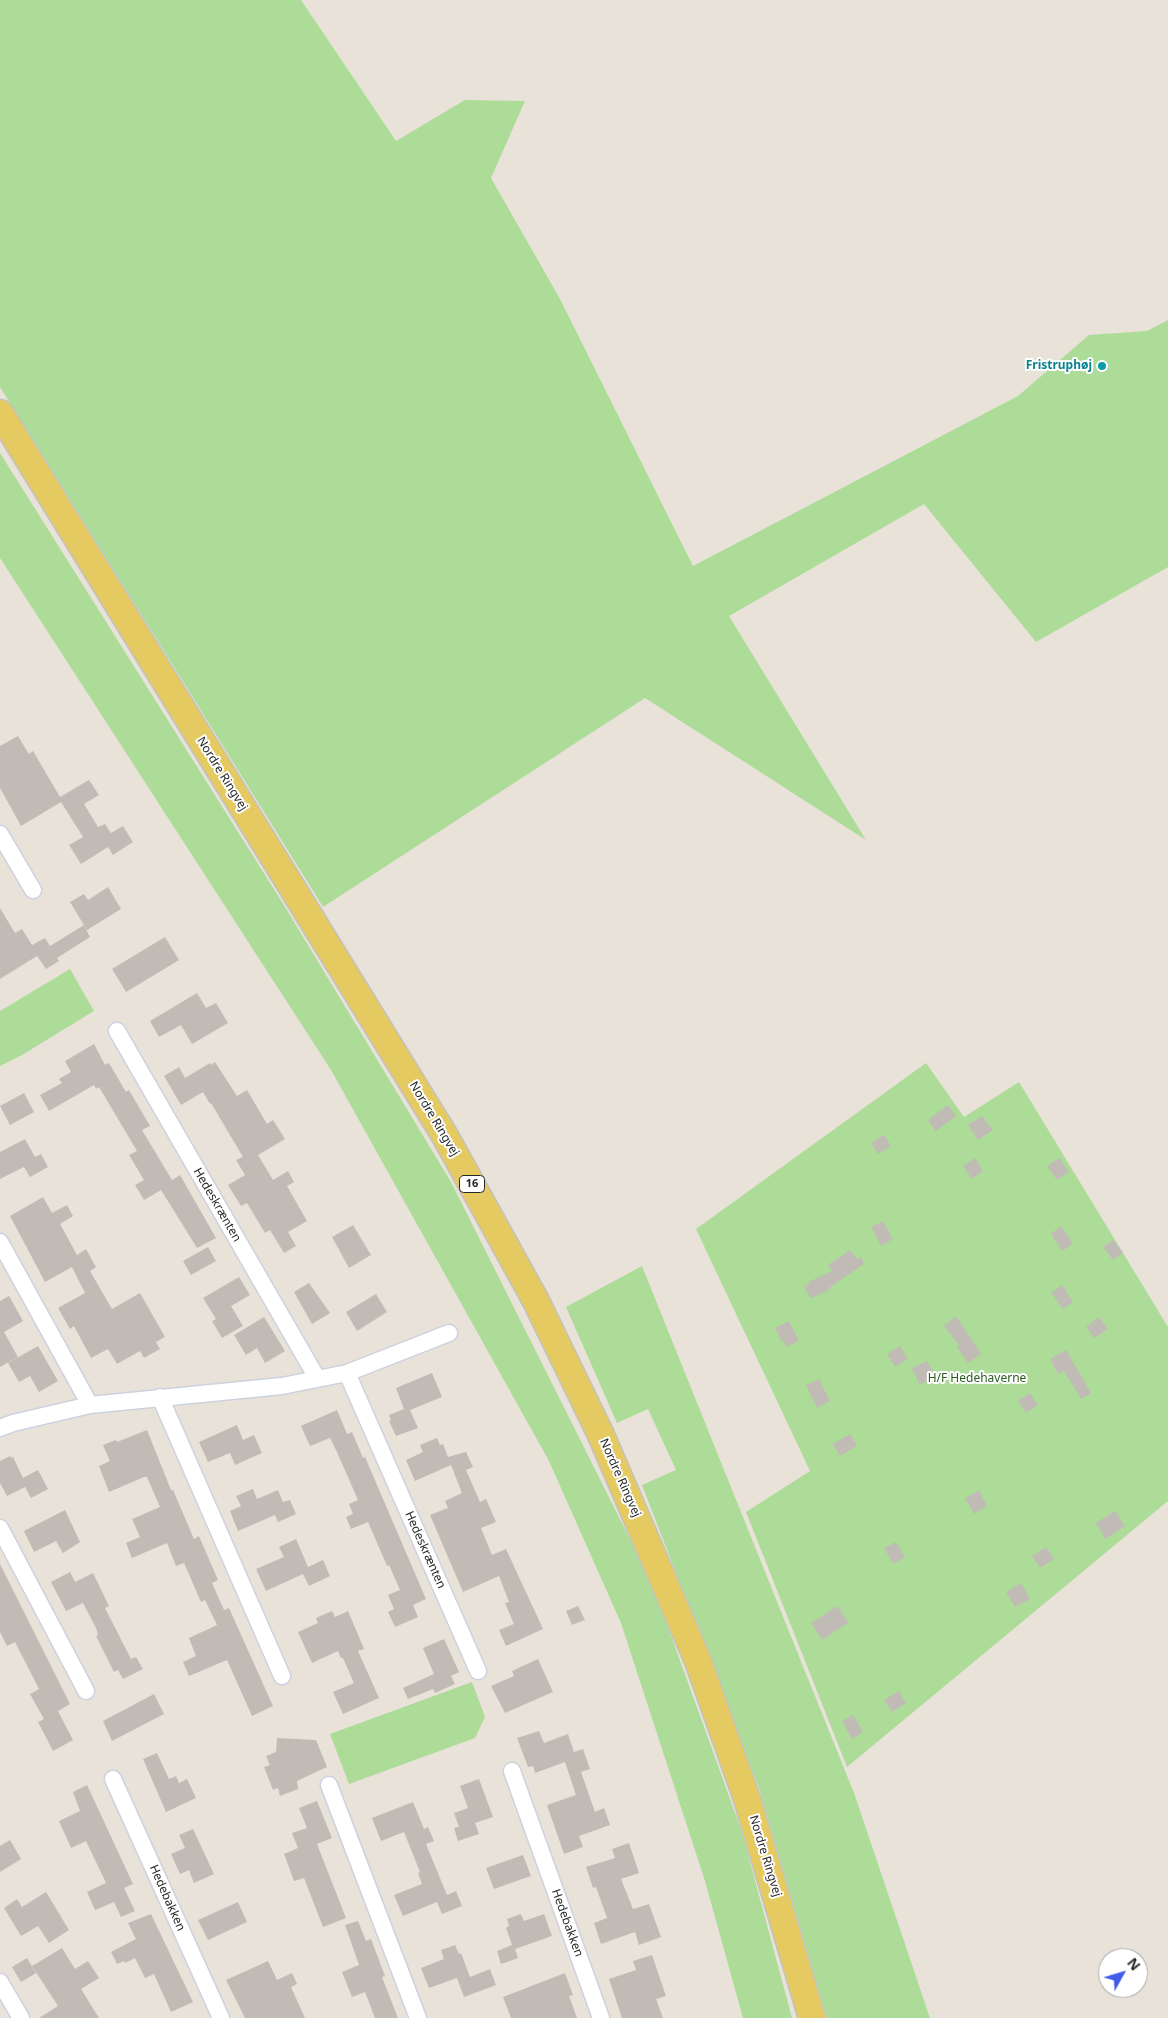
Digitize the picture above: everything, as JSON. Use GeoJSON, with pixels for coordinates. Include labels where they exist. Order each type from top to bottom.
{"type":"FeatureCollection","features":[{"type":"Feature","properties":{"kind":"main road","name":"Nordre Ringvej"},"geometry":{"type":"LineString","coordinates":[[0,413],[445,1136],[536,1301],[601,1435],[698,1661],[747,1799],[812,2018]]}},
{"type":"Feature","properties":{"kind":"street"},"geometry":{"type":"LineString","coordinates":[[0,834],[33,890]]}},
{"type":"Feature","properties":{"kind":"street","name":"Hedeskrænten"},"geometry":{"type":"LineString","coordinates":[[116,1031],[317,1378]]}},
{"type":"Feature","properties":{"kind":"street"},"geometry":{"type":"LineString","coordinates":[[0,1242],[90,1405]]}},
{"type":"Feature","properties":{"kind":"street"},"geometry":{"type":"LineString","coordinates":[[0,1428],[13,1423],[90,1405],[282,1386],[348,1373],[449,1333]]}},
{"type":"Feature","properties":{"kind":"street","name":"Hedeskrænten"},"geometry":{"type":"LineString","coordinates":[[348,1373],[478,1671]]}},
{"type":"Feature","properties":{"kind":"street"},"geometry":{"type":"LineString","coordinates":[[160,1397],[282,1676]]}},
{"type":"Feature","properties":{"kind":"street"},"geometry":{"type":"LineString","coordinates":[[0,1528],[86,1691]]}},
{"type":"Feature","properties":{"kind":"street","name":"Hedebakken"},"geometry":{"type":"LineString","coordinates":[[512,1771],[601,2018]]}},
{"type":"Feature","properties":{"kind":"street","name":"Hedebakken"},"geometry":{"type":"LineString","coordinates":[[113,1779],[221,2018]]}},
{"type":"Feature","properties":{"kind":"street"},"geometry":{"type":"LineString","coordinates":[[329,1785],[418,2018]]}},
{"type":"Feature","properties":{"kind":"street"},"geometry":{"type":"LineString","coordinates":[[0,1982],[21,2018]]}},
{"type":"Feature","properties":{"kind":"green space"},"geometry":{"type":"Polygon","coordinates":[[[0,0],[301,0],[396,141],[465,100],[525,101],[491,178],[560,299],[693,566],[1018,396],[1089,335],[1147,331],[1168,320],[1168,567],[1036,642],[924,504],[729,616],[866,840],[645,698],[323,907],[0,387],[0,0]]]}},
{"type":"Feature","properties":{"kind":"green space"},"geometry":{"type":"Polygon","coordinates":[[[0,453],[282,902],[451,1182],[652,1583],[742,1832],[792,2018],[743,2018],[705,1881],[621,1623],[549,1461],[331,1070],[0,558],[0,453]]]}},
{"type":"Feature","properties":{"kind":"green space"},"geometry":{"type":"Polygon","coordinates":[[[70,969],[94,1011],[22,1055],[0,1066],[0,1011],[70,969]]]}},
{"type":"Feature","properties":{"kind":"green space","name":"H/F Hedehaverne"},"geometry":{"type":"Polygon","coordinates":[[[926,1063],[964,1117],[1019,1082],[1168,1327],[1168,1501],[847,1767],[746,1512],[810,1471],[696,1229],[926,1063]]]}},
{"type":"Feature","properties":{"kind":"green space"},"geometry":{"type":"Polygon","coordinates":[[[642,1266],[854,1793],[930,2018],[827,2018],[759,1788],[642,1485],[676,1470],[648,1409],[617,1423],[566,1307],[642,1266]]]}},
{"type":"Feature","properties":{"kind":"green space"},"geometry":{"type":"Polygon","coordinates":[[[472,1682],[485,1717],[475,1738],[349,1784],[330,1734],[472,1682]]]}},
{"type":"Feature","properties":{"kind":"building"},"geometry":{"type":"Polygon","coordinates":[[[18,736],[29,754],[33,751],[60,797],[89,780],[99,795],[84,804],[98,827],[105,824],[111,833],[123,826],[133,842],[113,855],[108,847],[81,864],[69,845],[83,837],[61,802],[21,826],[0,788],[0,746],[18,736]]]}},
{"type":"Feature","properties":{"kind":"building"},"geometry":{"type":"Polygon","coordinates":[[[108,887],[121,909],[87,930],[70,902],[84,894],[88,900],[108,887]]]}},
{"type":"Feature","properties":{"kind":"building"},"geometry":{"type":"Polygon","coordinates":[[[0,908],[15,933],[22,929],[32,945],[45,938],[50,946],[84,925],[90,937],[57,958],[59,961],[46,969],[37,956],[0,979],[0,908]]]}},
{"type":"Feature","properties":{"kind":"building"},"geometry":{"type":"Polygon","coordinates":[[[165,937],[179,960],[126,992],[112,969],[165,937]]]}},
{"type":"Feature","properties":{"kind":"building"},"geometry":{"type":"Polygon","coordinates":[[[197,993],[206,1008],[216,1003],[228,1023],[192,1044],[181,1025],[159,1037],[150,1021],[197,993]]]}},
{"type":"Feature","properties":{"kind":"building"},"geometry":{"type":"Polygon","coordinates":[[[94,1044],[105,1065],[109,1063],[126,1092],[129,1090],[150,1126],[142,1130],[172,1180],[180,1175],[216,1238],[197,1248],[161,1190],[144,1200],[135,1185],[144,1180],[129,1155],[137,1151],[99,1087],[96,1089],[94,1085],[49,1111],[40,1095],[62,1083],[59,1079],[71,1072],[65,1061],[94,1044]]]}},
{"type":"Feature","properties":{"kind":"building"},"geometry":{"type":"Polygon","coordinates":[[[215,1062],[237,1096],[247,1090],[267,1124],[273,1120],[285,1139],[258,1155],[273,1180],[288,1171],[294,1182],[287,1186],[307,1221],[288,1232],[296,1246],[284,1253],[270,1230],[265,1233],[247,1203],[241,1206],[228,1185],[245,1175],[236,1160],[243,1157],[211,1103],[203,1092],[181,1105],[164,1076],[179,1067],[185,1078],[215,1062]]]}},
{"type":"Feature","properties":{"kind":"building"},"geometry":{"type":"Polygon","coordinates":[[[24,1093],[34,1112],[10,1125],[0,1106],[24,1093]]]}},
{"type":"Feature","properties":{"kind":"building"},"geometry":{"type":"Polygon","coordinates":[[[948,1105],[956,1116],[936,1131],[928,1120],[948,1105]]]}},
{"type":"Feature","properties":{"kind":"building"},"geometry":{"type":"Polygon","coordinates":[[[982,1116],[993,1130],[978,1140],[968,1125],[982,1116]]]}},
{"type":"Feature","properties":{"kind":"building"},"geometry":{"type":"Polygon","coordinates":[[[884,1135],[891,1146],[878,1154],[871,1143],[884,1135]]]}},
{"type":"Feature","properties":{"kind":"building"},"geometry":{"type":"Polygon","coordinates":[[[25,1139],[35,1157],[41,1154],[48,1167],[30,1177],[24,1167],[0,1179],[0,1152],[25,1139]]]}},
{"type":"Feature","properties":{"kind":"building"},"geometry":{"type":"Polygon","coordinates":[[[975,1158],[983,1171],[972,1179],[963,1166],[975,1158]]]}},
{"type":"Feature","properties":{"kind":"building"},"geometry":{"type":"Polygon","coordinates":[[[1059,1158],[1069,1172],[1057,1180],[1047,1166],[1059,1158]]]}},
{"type":"Feature","properties":{"kind":"building"},"geometry":{"type":"Polygon","coordinates":[[[43,1197],[52,1213],[67,1205],[73,1216],[60,1224],[77,1255],[86,1249],[96,1267],[90,1271],[112,1309],[140,1293],[165,1337],[156,1342],[160,1349],[144,1358],[140,1351],[117,1364],[108,1349],[91,1358],[74,1326],[70,1329],[58,1308],[85,1293],[72,1267],[45,1282],[10,1216],[43,1197]]]}},
{"type":"Feature","properties":{"kind":"building"},"geometry":{"type":"Polygon","coordinates":[[[883,1221],[893,1239],[881,1246],[871,1227],[883,1221]]]}},
{"type":"Feature","properties":{"kind":"building"},"geometry":{"type":"Polygon","coordinates":[[[353,1225],[371,1255],[349,1268],[332,1237],[353,1225]]]}},
{"type":"Feature","properties":{"kind":"building"},"geometry":{"type":"Polygon","coordinates":[[[1061,1226],[1073,1244],[1062,1251],[1051,1234],[1061,1226]]]}},
{"type":"Feature","properties":{"kind":"building"},"geometry":{"type":"Polygon","coordinates":[[[1113,1240],[1123,1252],[1113,1260],[1103,1247],[1113,1240]]]}},
{"type":"Feature","properties":{"kind":"building"},"geometry":{"type":"Polygon","coordinates":[[[208,1247],[216,1261],[191,1275],[183,1261],[208,1247]]]}},
{"type":"Feature","properties":{"kind":"building"},"geometry":{"type":"Polygon","coordinates":[[[850,1250],[857,1259],[861,1257],[864,1264],[829,1288],[830,1290],[810,1298],[804,1286],[809,1284],[808,1282],[832,1271],[828,1265],[850,1250]]]}},
{"type":"Feature","properties":{"kind":"building"},"geometry":{"type":"Polygon","coordinates":[[[239,1277],[250,1295],[231,1306],[243,1326],[222,1338],[212,1321],[216,1319],[203,1298],[239,1277]]]}},
{"type":"Feature","properties":{"kind":"building"},"geometry":{"type":"Polygon","coordinates":[[[309,1283],[330,1313],[312,1324],[294,1292],[309,1283]]]}},
{"type":"Feature","properties":{"kind":"building"},"geometry":{"type":"Polygon","coordinates":[[[1062,1285],[1073,1302],[1063,1309],[1051,1293],[1062,1285]]]}},
{"type":"Feature","properties":{"kind":"building"},"geometry":{"type":"Polygon","coordinates":[[[376,1294],[387,1312],[357,1331],[346,1312],[376,1294]]]}},
{"type":"Feature","properties":{"kind":"building"},"geometry":{"type":"Polygon","coordinates":[[[9,1296],[23,1321],[4,1332],[18,1357],[0,1367],[0,1301],[9,1296]]]}},
{"type":"Feature","properties":{"kind":"building"},"geometry":{"type":"Polygon","coordinates":[[[956,1316],[981,1354],[968,1363],[957,1347],[959,1345],[944,1326],[956,1316]]]}},
{"type":"Feature","properties":{"kind":"building"},"geometry":{"type":"Polygon","coordinates":[[[264,1317],[285,1351],[265,1363],[257,1348],[246,1355],[234,1335],[264,1317]]]}},
{"type":"Feature","properties":{"kind":"building"},"geometry":{"type":"Polygon","coordinates":[[[1099,1317],[1108,1329],[1094,1338],[1086,1327],[1099,1317]]]}},
{"type":"Feature","properties":{"kind":"building"},"geometry":{"type":"Polygon","coordinates":[[[789,1321],[799,1341],[787,1347],[784,1341],[782,1342],[775,1328],[789,1321]]]}},
{"type":"Feature","properties":{"kind":"building"},"geometry":{"type":"Polygon","coordinates":[[[38,1346],[58,1381],[39,1392],[30,1376],[19,1382],[8,1363],[38,1346]]]}},
{"type":"Feature","properties":{"kind":"building"},"geometry":{"type":"Polygon","coordinates":[[[900,1346],[908,1359],[895,1367],[887,1354],[900,1346]]]}},
{"type":"Feature","properties":{"kind":"building"},"geometry":{"type":"Polygon","coordinates":[[[1066,1350],[1091,1393],[1081,1399],[1064,1371],[1058,1374],[1050,1359],[1066,1350]]]}},
{"type":"Feature","properties":{"kind":"building"},"geometry":{"type":"Polygon","coordinates":[[[927,1361],[936,1377],[920,1385],[912,1368],[927,1361]]]}},
{"type":"Feature","properties":{"kind":"building"},"geometry":{"type":"Polygon","coordinates":[[[432,1373],[442,1397],[410,1410],[418,1428],[396,1436],[389,1421],[391,1420],[389,1415],[404,1409],[396,1388],[432,1373]]]}},
{"type":"Feature","properties":{"kind":"building"},"geometry":{"type":"Polygon","coordinates":[[[819,1379],[830,1401],[817,1408],[806,1385],[819,1379]]]}},
{"type":"Feature","properties":{"kind":"building"},"geometry":{"type":"Polygon","coordinates":[[[1030,1393],[1038,1405],[1026,1413],[1018,1401],[1030,1393]]]}},
{"type":"Feature","properties":{"kind":"building"},"geometry":{"type":"Polygon","coordinates":[[[337,1410],[347,1434],[352,1432],[363,1458],[365,1457],[426,1599],[413,1605],[418,1617],[395,1627],[388,1612],[394,1609],[388,1595],[400,1590],[389,1565],[387,1566],[368,1522],[351,1529],[346,1517],[353,1514],[349,1504],[358,1500],[337,1452],[330,1438],[310,1446],[301,1426],[337,1410]]]}},
{"type":"Feature","properties":{"kind":"building"},"geometry":{"type":"Polygon","coordinates":[[[237,1425],[243,1440],[254,1435],[262,1453],[235,1465],[230,1453],[208,1462],[199,1442],[237,1425]]]}},
{"type":"Feature","properties":{"kind":"building"},"geometry":{"type":"Polygon","coordinates":[[[147,1430],[171,1490],[173,1490],[194,1539],[199,1536],[218,1580],[212,1583],[224,1610],[229,1608],[273,1706],[252,1716],[227,1660],[189,1676],[183,1662],[196,1656],[189,1638],[217,1625],[205,1600],[201,1602],[184,1563],[176,1566],[167,1543],[132,1558],[126,1543],[140,1537],[132,1519],[160,1507],[147,1477],[109,1492],[99,1466],[110,1461],[103,1445],[116,1440],[117,1442],[147,1430]]]}},
{"type":"Feature","properties":{"kind":"building"},"geometry":{"type":"Polygon","coordinates":[[[850,1434],[857,1446],[840,1456],[833,1444],[850,1434]]]}},
{"type":"Feature","properties":{"kind":"building"},"geometry":{"type":"Polygon","coordinates":[[[437,1438],[440,1445],[443,1444],[448,1457],[466,1452],[473,1467],[466,1470],[480,1502],[486,1499],[496,1522],[481,1528],[492,1555],[506,1549],[543,1629],[506,1646],[499,1630],[514,1624],[505,1603],[509,1602],[499,1576],[463,1592],[430,1515],[448,1508],[445,1501],[462,1493],[451,1465],[415,1481],[406,1460],[423,1452],[420,1445],[437,1438]]]}},
{"type":"Feature","properties":{"kind":"building"},"geometry":{"type":"Polygon","coordinates":[[[10,1456],[11,1458],[13,1457],[23,1478],[38,1470],[48,1489],[31,1498],[25,1487],[7,1496],[0,1483],[0,1461],[10,1456]]]}},
{"type":"Feature","properties":{"kind":"building"},"geometry":{"type":"Polygon","coordinates":[[[253,1489],[257,1499],[278,1490],[283,1502],[290,1500],[296,1514],[278,1522],[275,1515],[238,1531],[230,1511],[241,1506],[236,1496],[253,1489]]]}},
{"type":"Feature","properties":{"kind":"building"},"geometry":{"type":"Polygon","coordinates":[[[979,1490],[987,1506],[974,1514],[965,1498],[979,1490]]]}},
{"type":"Feature","properties":{"kind":"building"},"geometry":{"type":"Polygon","coordinates":[[[65,1510],[80,1542],[63,1553],[56,1541],[34,1552],[24,1531],[65,1510]]]}},
{"type":"Feature","properties":{"kind":"building"},"geometry":{"type":"Polygon","coordinates":[[[1115,1511],[1125,1526],[1105,1539],[1096,1523],[1115,1511]]]}},
{"type":"Feature","properties":{"kind":"building"},"geometry":{"type":"Polygon","coordinates":[[[296,1539],[308,1567],[323,1560],[330,1576],[309,1586],[303,1574],[266,1591],[256,1569],[284,1557],[279,1547],[296,1539]]]}},
{"type":"Feature","properties":{"kind":"building"},"geometry":{"type":"Polygon","coordinates":[[[896,1542],[905,1557],[893,1564],[884,1548],[896,1542]]]}},
{"type":"Feature","properties":{"kind":"building"},"geometry":{"type":"Polygon","coordinates":[[[1046,1547],[1054,1559],[1040,1568],[1032,1556],[1046,1547]]]}},
{"type":"Feature","properties":{"kind":"building"},"geometry":{"type":"Polygon","coordinates":[[[0,1564],[70,1704],[58,1711],[73,1740],[53,1751],[38,1722],[44,1719],[30,1694],[39,1689],[15,1642],[7,1646],[0,1632],[0,1564]]]}},
{"type":"Feature","properties":{"kind":"building"},"geometry":{"type":"Polygon","coordinates":[[[70,1572],[75,1582],[93,1573],[109,1606],[105,1608],[131,1659],[136,1657],[143,1669],[123,1679],[118,1670],[114,1672],[96,1636],[98,1635],[96,1628],[83,1603],[66,1611],[51,1582],[70,1572]]]}},
{"type":"Feature","properties":{"kind":"building"},"geometry":{"type":"Polygon","coordinates":[[[1021,1583],[1030,1599],[1015,1607],[1006,1592],[1021,1583]]]}},
{"type":"Feature","properties":{"kind":"building"},"geometry":{"type":"Polygon","coordinates":[[[578,1606],[585,1620],[572,1625],[566,1611],[578,1606]]]}},
{"type":"Feature","properties":{"kind":"building"},"geometry":{"type":"Polygon","coordinates":[[[838,1606],[848,1623],[822,1640],[811,1623],[838,1606]]]}},
{"type":"Feature","properties":{"kind":"building"},"geometry":{"type":"Polygon","coordinates":[[[332,1611],[335,1617],[348,1611],[364,1649],[358,1651],[379,1698],[343,1714],[333,1692],[354,1683],[343,1658],[341,1658],[338,1651],[312,1663],[298,1632],[318,1623],[316,1618],[332,1611]]]}},
{"type":"Feature","properties":{"kind":"building"},"geometry":{"type":"Polygon","coordinates":[[[444,1639],[459,1672],[451,1676],[455,1684],[435,1693],[433,1689],[408,1699],[403,1688],[434,1674],[423,1648],[444,1639]]]}},
{"type":"Feature","properties":{"kind":"building"},"geometry":{"type":"Polygon","coordinates":[[[538,1659],[553,1692],[505,1713],[491,1686],[514,1676],[512,1671],[538,1659]]]}},
{"type":"Feature","properties":{"kind":"building"},"geometry":{"type":"Polygon","coordinates":[[[899,1691],[906,1703],[892,1712],[884,1700],[899,1691]]]}},
{"type":"Feature","properties":{"kind":"building"},"geometry":{"type":"Polygon","coordinates":[[[154,1694],[164,1714],[112,1741],[103,1721],[154,1694]]]}},
{"type":"Feature","properties":{"kind":"building"},"geometry":{"type":"Polygon","coordinates":[[[853,1715],[863,1732],[852,1739],[842,1721],[853,1715]]]}},
{"type":"Feature","properties":{"kind":"building"},"geometry":{"type":"Polygon","coordinates":[[[539,1731],[544,1743],[568,1734],[574,1752],[583,1749],[590,1769],[581,1772],[595,1812],[604,1808],[610,1825],[579,1836],[583,1847],[564,1854],[547,1805],[576,1795],[565,1762],[535,1773],[533,1766],[528,1767],[517,1738],[539,1731]]]}},
{"type":"Feature","properties":{"kind":"building"},"geometry":{"type":"Polygon","coordinates":[[[277,1738],[316,1740],[327,1767],[297,1781],[298,1789],[280,1796],[278,1788],[273,1790],[264,1767],[270,1765],[266,1756],[276,1752],[277,1738]]]}},
{"type":"Feature","properties":{"kind":"building"},"geometry":{"type":"Polygon","coordinates":[[[157,1753],[169,1779],[176,1776],[179,1783],[187,1779],[196,1798],[166,1812],[143,1759],[157,1753]]]}},
{"type":"Feature","properties":{"kind":"building"},"geometry":{"type":"Polygon","coordinates":[[[479,1779],[493,1817],[475,1823],[479,1834],[458,1841],[454,1828],[459,1827],[454,1813],[468,1808],[460,1786],[479,1779]]]}},
{"type":"Feature","properties":{"kind":"building"},"geometry":{"type":"Polygon","coordinates":[[[87,1785],[133,1884],[124,1888],[135,1911],[121,1917],[114,1902],[95,1910],[87,1892],[106,1883],[86,1841],[71,1848],[59,1821],[80,1811],[73,1792],[87,1785]]]}},
{"type":"Feature","properties":{"kind":"building"},"geometry":{"type":"Polygon","coordinates":[[[317,1801],[332,1838],[317,1844],[346,1918],[323,1927],[304,1878],[294,1881],[284,1854],[298,1848],[292,1833],[307,1828],[299,1808],[317,1801]]]}},
{"type":"Feature","properties":{"kind":"building"},"geometry":{"type":"Polygon","coordinates":[[[413,1802],[424,1829],[428,1827],[434,1841],[426,1844],[447,1895],[456,1891],[462,1906],[442,1914],[437,1902],[403,1916],[394,1895],[422,1884],[418,1873],[420,1872],[404,1832],[381,1841],[372,1818],[413,1802]]]}},
{"type":"Feature","properties":{"kind":"building"},"geometry":{"type":"Polygon","coordinates":[[[193,1829],[214,1874],[194,1883],[189,1870],[180,1874],[171,1854],[185,1848],[179,1835],[193,1829]]]}},
{"type":"Feature","properties":{"kind":"building"},"geometry":{"type":"Polygon","coordinates":[[[10,1840],[21,1859],[0,1872],[0,1846],[10,1840]]]}},
{"type":"Feature","properties":{"kind":"building"},"geometry":{"type":"Polygon","coordinates":[[[629,1843],[639,1873],[621,1879],[633,1909],[649,1904],[661,1937],[639,1945],[635,1932],[601,1944],[594,1923],[607,1918],[596,1887],[593,1888],[586,1867],[615,1858],[612,1849],[629,1843]]]}},
{"type":"Feature","properties":{"kind":"building"},"geometry":{"type":"Polygon","coordinates":[[[523,1855],[531,1876],[494,1889],[486,1868],[523,1855]]]}},
{"type":"Feature","properties":{"kind":"building"},"geometry":{"type":"Polygon","coordinates":[[[46,1892],[69,1930],[49,1943],[38,1926],[21,1936],[4,1908],[17,1899],[22,1907],[46,1892]]]}},
{"type":"Feature","properties":{"kind":"building"},"geometry":{"type":"Polygon","coordinates":[[[238,1902],[247,1922],[208,1940],[198,1920],[238,1902]]]}},
{"type":"Feature","properties":{"kind":"building"},"geometry":{"type":"Polygon","coordinates":[[[151,1914],[193,2002],[171,2012],[154,1974],[145,1978],[135,1958],[125,1963],[124,1961],[117,1964],[111,1952],[136,1939],[128,1923],[151,1914]]]}},
{"type":"Feature","properties":{"kind":"building"},"geometry":{"type":"Polygon","coordinates":[[[521,1914],[524,1921],[544,1914],[552,1936],[515,1949],[518,1958],[501,1964],[497,1951],[512,1945],[506,1928],[509,1926],[507,1919],[521,1914]]]}},
{"type":"Feature","properties":{"kind":"building"},"geometry":{"type":"Polygon","coordinates":[[[358,1921],[366,1941],[371,1939],[385,1976],[382,1977],[398,2018],[375,2018],[365,1992],[352,1997],[342,1972],[359,1965],[345,1925],[358,1921]]]}},
{"type":"Feature","properties":{"kind":"building"},"geometry":{"type":"Polygon","coordinates":[[[455,1945],[459,1954],[461,1953],[470,1977],[490,1969],[496,1985],[464,1997],[457,1978],[429,1988],[421,1968],[444,1959],[441,1950],[455,1945]]]}},
{"type":"Feature","properties":{"kind":"building"},"geometry":{"type":"Polygon","coordinates":[[[62,1948],[75,1969],[88,1961],[99,1978],[81,1989],[99,2018],[39,2018],[58,2006],[32,1966],[62,1948]]]}},
{"type":"Feature","properties":{"kind":"building"},"geometry":{"type":"Polygon","coordinates":[[[652,1955],[666,1996],[656,1999],[663,2018],[622,2018],[609,1979],[636,1970],[633,1961],[652,1955]]]}},
{"type":"Feature","properties":{"kind":"building"},"geometry":{"type":"Polygon","coordinates":[[[27,1958],[36,1973],[21,1982],[12,1967],[27,1958]]]}},
{"type":"Feature","properties":{"kind":"building"},"geometry":{"type":"Polygon","coordinates":[[[268,1961],[277,1980],[292,1973],[297,1984],[291,1987],[305,2018],[245,2018],[226,1980],[268,1961]]]}},
{"type":"Feature","properties":{"kind":"building"},"geometry":{"type":"Polygon","coordinates":[[[565,1973],[573,1995],[569,1996],[577,2018],[511,2018],[503,1997],[565,1973]]]}},
{"type":"Feature","properties":{"kind":"place","name":"Fristruphøj"},"geometry":{"type":"Point","coordinates":[1102,366]}}]}
